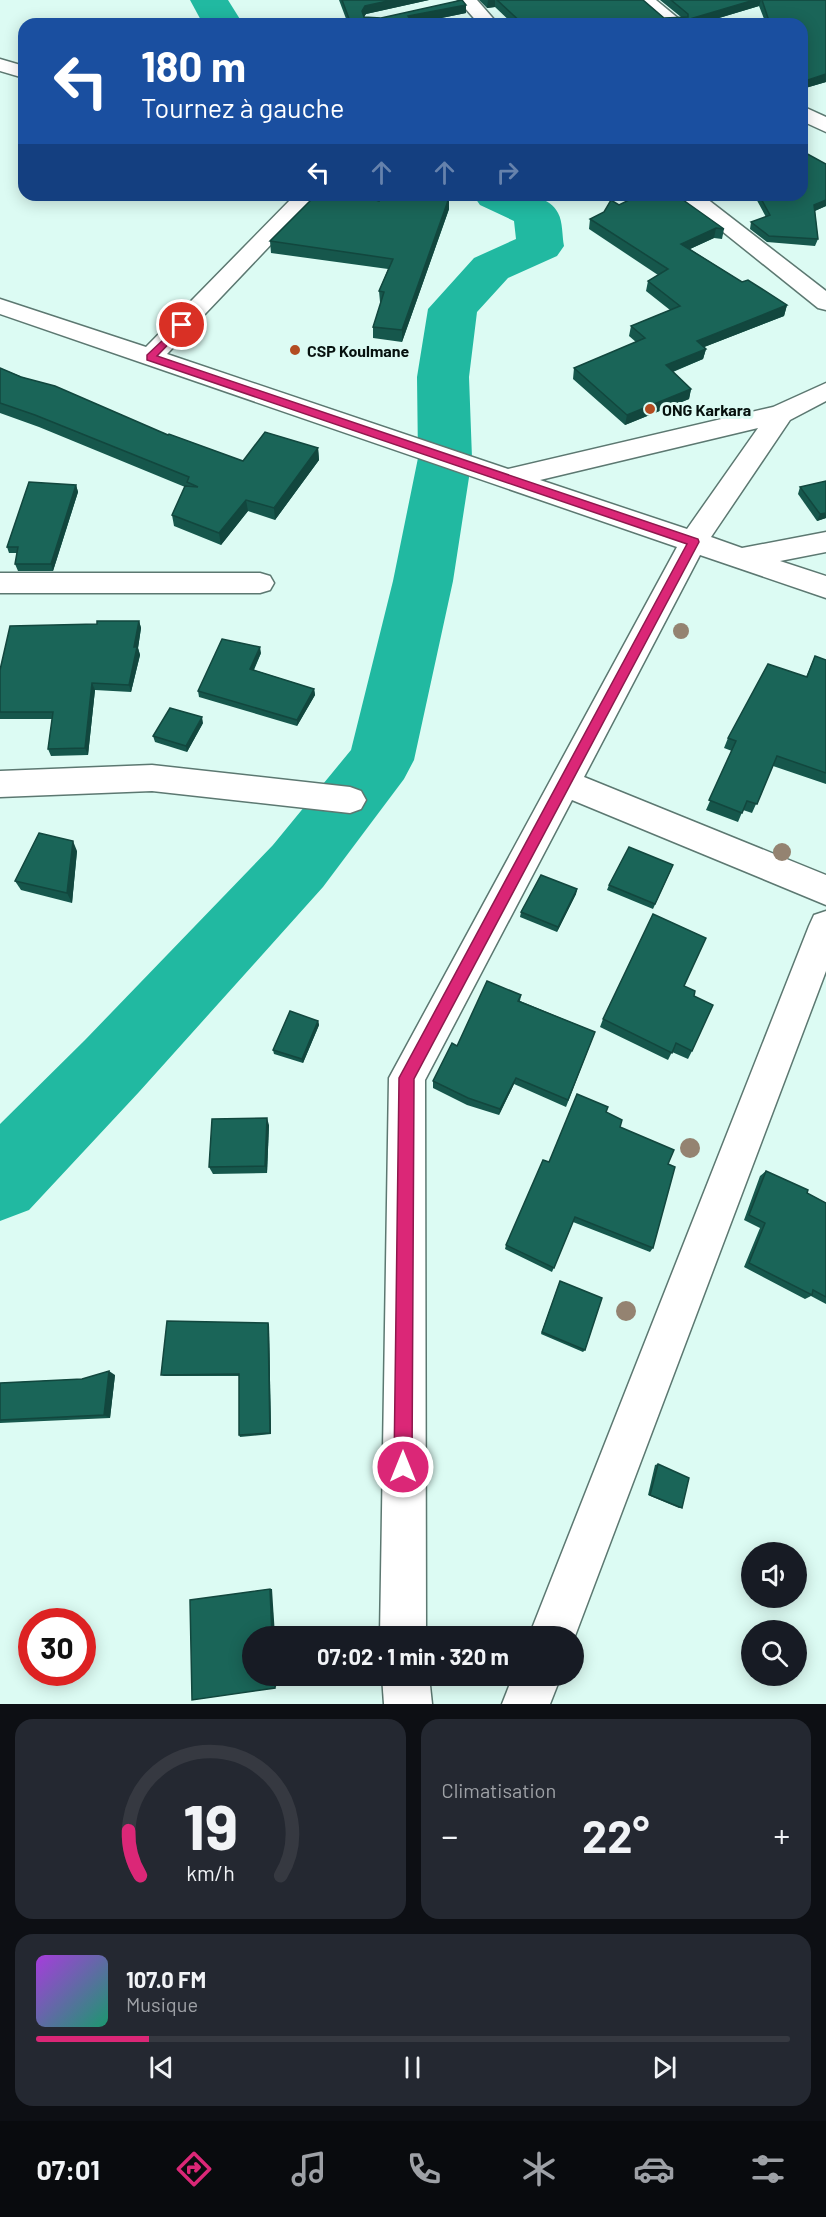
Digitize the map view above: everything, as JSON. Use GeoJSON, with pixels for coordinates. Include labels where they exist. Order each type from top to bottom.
{"type":"FeatureCollection","features":[{"type":"Feature","properties":{"kind":"street"},"geometry":{"type":"LineString","coordinates":[[644,0],[668,18]]}},
{"type":"Feature","properties":{"kind":"street"},"geometry":{"type":"LineString","coordinates":[[463,1],[482,18]]}},
{"type":"Feature","properties":{"kind":"street"},"geometry":{"type":"LineString","coordinates":[[0,64],[18,70]]}},
{"type":"Feature","properties":{"kind":"street"},"geometry":{"type":"LineString","coordinates":[[808,116],[826,126]]}},
{"type":"Feature","properties":{"kind":"street"},"geometry":{"type":"LineString","coordinates":[[150,358],[302,201]]}},
{"type":"Feature","properties":{"kind":"street"},"geometry":{"type":"LineString","coordinates":[[696,201],[826,303]]}},
{"type":"Feature","properties":{"kind":"street"},"geometry":{"type":"LineString","coordinates":[[0,306],[826,587]]}},
{"type":"Feature","properties":{"kind":"street"},"geometry":{"type":"LineString","coordinates":[[506,479],[781,414],[826,392]]}},
{"type":"Feature","properties":{"kind":"street"},"geometry":{"type":"LineString","coordinates":[[403,1626],[406,1078],[693,542],[781,414]]}},
{"type":"Feature","properties":{"kind":"street"},"geometry":{"type":"LineString","coordinates":[[738,558],[826,542]]}},
{"type":"Feature","properties":{"kind":"street"},"geometry":{"type":"LineString","coordinates":[[0,583],[260,583]]}},
{"type":"Feature","properties":{"kind":"street"},"geometry":{"type":"LineString","coordinates":[[0,784],[152,778],[350,800]]}},
{"type":"Feature","properties":{"kind":"street"},"geometry":{"type":"LineString","coordinates":[[565,783],[826,891]]}},
{"type":"Feature","properties":{"kind":"street"},"geometry":{"type":"LineString","coordinates":[[556,1626],[826,926]]}},
{"type":"Feature","properties":{"kind":"street"},"geometry":{"type":"LineString","coordinates":[[407,1686],[408,1704]]}},
{"type":"Feature","properties":{"kind":"street"},"geometry":{"type":"LineString","coordinates":[[526,1704],[533,1686]]}},
{"type":"Feature","properties":{"kind":"building"},"geometry":{"type":"Polygon","coordinates":[[[342,0],[392,0],[365,6],[362,11],[364,17],[381,18],[349,18],[342,0]]]}},
{"type":"Feature","properties":{"kind":"building"},"geometry":{"type":"Polygon","coordinates":[[[462,0],[466,5],[408,16],[409,18],[381,18],[462,0]]]}},
{"type":"Feature","properties":{"kind":"building"},"geometry":{"type":"Polygon","coordinates":[[[497,0],[643,0],[664,18],[516,18],[497,0]]]}},
{"type":"Feature","properties":{"kind":"building"},"geometry":{"type":"Polygon","coordinates":[[[671,0],[754,0],[693,18],[664,18],[688,17],[688,14],[671,0]]]}},
{"type":"Feature","properties":{"kind":"building"},"geometry":{"type":"Polygon","coordinates":[[[762,0],[826,0],[826,74],[808,80],[808,18],[768,18],[762,0]]]}},
{"type":"Feature","properties":{"kind":"building"},"geometry":{"type":"Polygon","coordinates":[[[808,154],[826,164],[826,200],[814,205],[818,239],[769,236],[751,222],[770,215],[762,201],[808,201],[808,154]]]}},
{"type":"Feature","properties":{"kind":"building"},"geometry":{"type":"Polygon","coordinates":[[[310,201],[448,201],[402,330],[373,327],[384,292],[379,291],[393,259],[270,241],[310,201]]]}},
{"type":"Feature","properties":{"kind":"building"},"geometry":{"type":"Polygon","coordinates":[[[610,201],[619,205],[627,201],[684,201],[724,229],[716,228],[681,244],[742,282],[748,280],[787,305],[697,341],[706,349],[666,365],[691,389],[627,415],[574,368],[645,338],[631,326],[680,306],[648,281],[668,269],[590,219],[604,212],[610,201]]]}},
{"type":"Feature","properties":{"kind":"building"},"geometry":{"type":"Polygon","coordinates":[[[0,368],[21,377],[55,386],[168,435],[243,461],[265,432],[318,448],[274,508],[246,500],[219,533],[172,515],[185,486],[198,487],[187,482],[189,477],[0,403],[0,368]]]}},
{"type":"Feature","properties":{"kind":"building"},"geometry":{"type":"Polygon","coordinates":[[[826,481],[826,513],[820,514],[800,487],[826,481]]]}},
{"type":"Feature","properties":{"kind":"building"},"geometry":{"type":"Polygon","coordinates":[[[29,482],[76,485],[51,564],[15,564],[18,547],[7,547],[29,482]]]}},
{"type":"Feature","properties":{"kind":"building"},"geometry":{"type":"Polygon","coordinates":[[[97,621],[139,621],[134,647],[137,647],[129,685],[92,683],[85,748],[48,749],[53,712],[0,712],[0,670],[10,626],[97,624],[97,621]]]}},
{"type":"Feature","properties":{"kind":"building"},"geometry":{"type":"Polygon","coordinates":[[[222,639],[260,647],[250,669],[314,689],[297,720],[198,691],[222,639]]]}},
{"type":"Feature","properties":{"kind":"building"},"geometry":{"type":"Polygon","coordinates":[[[815,656],[826,660],[826,773],[777,756],[757,804],[747,801],[742,813],[709,800],[736,741],[728,738],[768,664],[807,677],[815,656]]]}},
{"type":"Feature","properties":{"kind":"building"},"geometry":{"type":"Polygon","coordinates":[[[170,708],[202,717],[186,746],[153,736],[170,708]]]}},
{"type":"Feature","properties":{"kind":"building"},"geometry":{"type":"Polygon","coordinates":[[[39,833],[73,841],[67,893],[15,881],[39,833]]]}},
{"type":"Feature","properties":{"kind":"building"},"geometry":{"type":"Polygon","coordinates":[[[629,847],[673,865],[655,904],[609,885],[629,847]]]}},
{"type":"Feature","properties":{"kind":"building"},"geometry":{"type":"Polygon","coordinates":[[[541,875],[577,889],[558,927],[521,912],[541,875]]]}},
{"type":"Feature","properties":{"kind":"building"},"geometry":{"type":"Polygon","coordinates":[[[653,914],[706,938],[684,986],[695,991],[694,996],[713,1005],[692,1051],[676,1043],[672,1053],[603,1019],[653,914]]]}},
{"type":"Feature","properties":{"kind":"building"},"geometry":{"type":"Polygon","coordinates":[[[487,981],[521,995],[518,1001],[595,1032],[568,1100],[516,1078],[500,1109],[468,1098],[433,1081],[452,1043],[457,1046],[487,981]]]}},
{"type":"Feature","properties":{"kind":"building"},"geometry":{"type":"Polygon","coordinates":[[[290,1011],[318,1021],[302,1059],[273,1050],[290,1011]]]}},
{"type":"Feature","properties":{"kind":"building"},"geometry":{"type":"Polygon","coordinates":[[[577,1094],[608,1107],[606,1112],[622,1120],[620,1127],[674,1150],[668,1164],[675,1167],[653,1248],[575,1217],[554,1268],[506,1245],[543,1160],[549,1162],[577,1094]]]}},
{"type":"Feature","properties":{"kind":"building"},"geometry":{"type":"Polygon","coordinates":[[[267,1118],[265,1166],[209,1167],[212,1119],[267,1118]]]}},
{"type":"Feature","properties":{"kind":"building"},"geometry":{"type":"Polygon","coordinates":[[[766,1171],[808,1190],[807,1193],[826,1203],[826,1297],[813,1290],[812,1295],[749,1263],[765,1223],[749,1215],[766,1171]]]}},
{"type":"Feature","properties":{"kind":"building"},"geometry":{"type":"Polygon","coordinates":[[[560,1281],[602,1298],[585,1350],[542,1332],[560,1281]]]}},
{"type":"Feature","properties":{"kind":"building"},"geometry":{"type":"Polygon","coordinates":[[[167,1321],[268,1323],[270,1433],[239,1435],[239,1374],[161,1375],[167,1321]]]}},
{"type":"Feature","properties":{"kind":"building"},"geometry":{"type":"Polygon","coordinates":[[[109,1371],[104,1415],[0,1420],[0,1383],[82,1379],[109,1371]]]}},
{"type":"Feature","properties":{"kind":"building"},"geometry":{"type":"Polygon","coordinates":[[[658,1464],[689,1478],[682,1508],[650,1495],[658,1464]]]}},
{"type":"Feature","properties":{"kind":"building"},"geometry":{"type":"Polygon","coordinates":[[[270,1589],[272,1626],[242,1626],[242,1686],[275,1686],[275,1688],[192,1700],[190,1600],[270,1589]]]}},
{"type":"Feature","properties":{"kind":"waterway"},"geometry":{"type":"LineString","coordinates":[[209,0],[220,18]]}},
{"type":"Feature","properties":{"kind":"waterway"},"geometry":{"type":"LineString","coordinates":[[0,1181],[112,1066],[298,866],[381,760],[423,581],[445,458],[443,377],[453,309],[491,268],[540,246],[536,214],[509,201]]}},
{"type":"Feature","properties":{"kind":"place","name":"CSP Koulmane"},"geometry":{"type":"Point","coordinates":[295,350]}},
{"type":"Feature","properties":{"kind":"place","name":"ONG Karkara"},"geometry":{"type":"Point","coordinates":[650,409]}},
{"type":"Feature","properties":{"kind":"route"},"geometry":{"type":"LineString","coordinates":[[182,325],[150,358],[693,542],[406,1078],[403,1467]]}}]}
